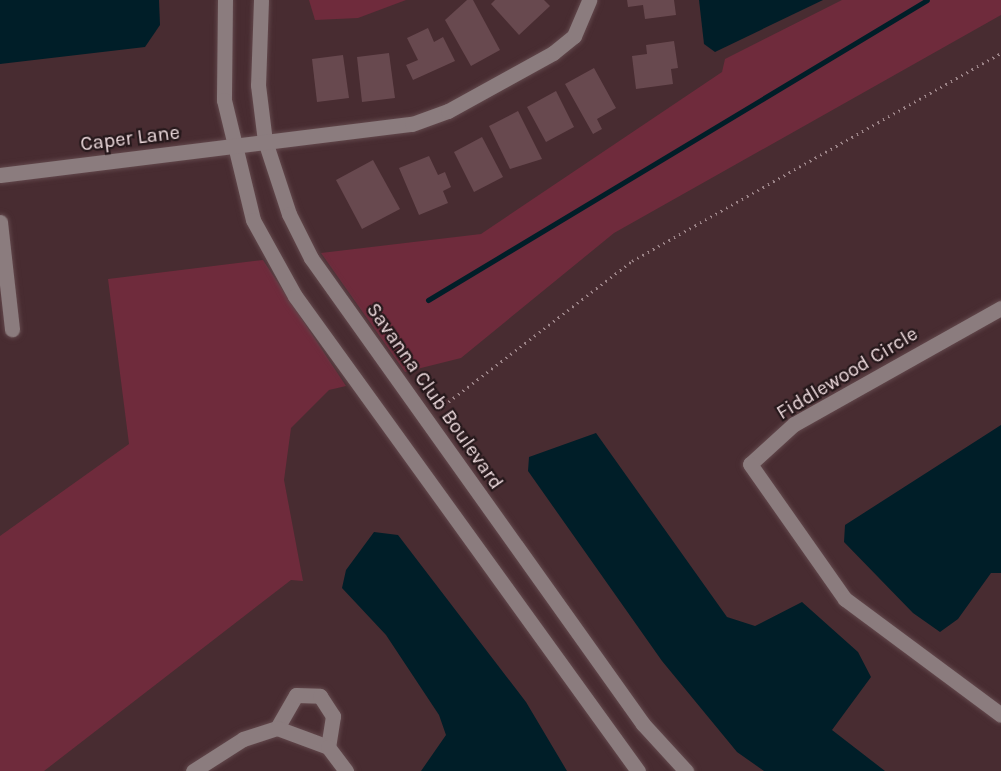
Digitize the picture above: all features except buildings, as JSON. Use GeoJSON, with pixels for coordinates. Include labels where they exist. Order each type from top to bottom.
{"type":"FeatureCollection","features":[{"type":"Feature","properties":{"kind":"street"},"geometry":{"type":"LineString","coordinates":[[225,0],[224,100],[232,147],[253,220],[295,296],[638,771]]}},
{"type":"Feature","properties":{"kind":"street","name":"Savanna Club Boulevard"},"geometry":{"type":"LineString","coordinates":[[261,0],[258,85],[266,141],[289,214],[311,258],[644,724],[686,771]]}},
{"type":"Feature","properties":{"kind":"street","name":"Caper Lane"},"geometry":{"type":"LineString","coordinates":[[0,175],[266,141],[393,128],[440,115],[568,42],[589,0]]}},
{"type":"Feature","properties":{"kind":"street"},"geometry":{"type":"LineString","coordinates":[[0,222],[12,329]]}},
{"type":"Feature","properties":{"kind":"street","name":"Fiddlewood Circle"},"geometry":{"type":"LineString","coordinates":[[1001,308],[794,424],[750,464],[845,599],[1001,715]]}},
{"type":"Feature","properties":{"kind":"street"},"geometry":{"type":"LineString","coordinates":[[277,728],[296,694],[320,696],[333,716],[328,747]]}},
{"type":"Feature","properties":{"kind":"street"},"geometry":{"type":"LineString","coordinates":[[193,771],[243,739],[277,728],[328,747],[346,771]]}},
{"type":"Feature","properties":{"kind":"path"},"geometry":{"type":"LineString","coordinates":[[426,420],[632,261],[1001,53]]}},
{"type":"Feature","properties":{"kind":"shaded area"},"geometry":{"type":"Polygon","coordinates":[[[309,0],[406,0],[358,18],[315,20],[309,0]]]}},
{"type":"Feature","properties":{"kind":"shaded area"},"geometry":{"type":"Polygon","coordinates":[[[842,0],[1001,0],[1001,15],[614,233],[461,358],[405,372],[321,253],[481,234],[722,72],[725,59],[842,0]]]}},
{"type":"Feature","properties":{"kind":"shaded area"},"geometry":{"type":"Polygon","coordinates":[[[263,260],[346,386],[329,390],[291,428],[284,480],[303,581],[291,580],[44,771],[0,771],[0,536],[129,444],[108,279],[263,260]]]}},
{"type":"Feature","properties":{"kind":"water"},"geometry":{"type":"Polygon","coordinates":[[[0,0],[159,0],[160,25],[145,47],[0,64],[0,0]]]}},
{"type":"Feature","properties":{"kind":"water"},"geometry":{"type":"Polygon","coordinates":[[[699,0],[823,0],[715,52],[704,44],[699,0]]]}},
{"type":"Feature","properties":{"kind":"water"},"geometry":{"type":"Polygon","coordinates":[[[1001,425],[1001,573],[991,573],[958,619],[940,632],[913,613],[844,542],[845,525],[1001,425]]]}},
{"type":"Feature","properties":{"kind":"water"},"geometry":{"type":"Polygon","coordinates":[[[596,433],[727,617],[755,626],[802,602],[858,652],[871,677],[832,730],[885,771],[764,771],[737,752],[662,661],[528,471],[529,457],[596,433]]]}},
{"type":"Feature","properties":{"kind":"water"},"geometry":{"type":"Polygon","coordinates":[[[374,532],[398,535],[526,702],[567,771],[421,771],[446,735],[439,715],[386,635],[342,588],[346,570],[374,532]]]}},
{"type":"Feature","properties":{"kind":"waterway"},"geometry":{"type":"LineString","coordinates":[[428,300],[927,0]]}}]}
